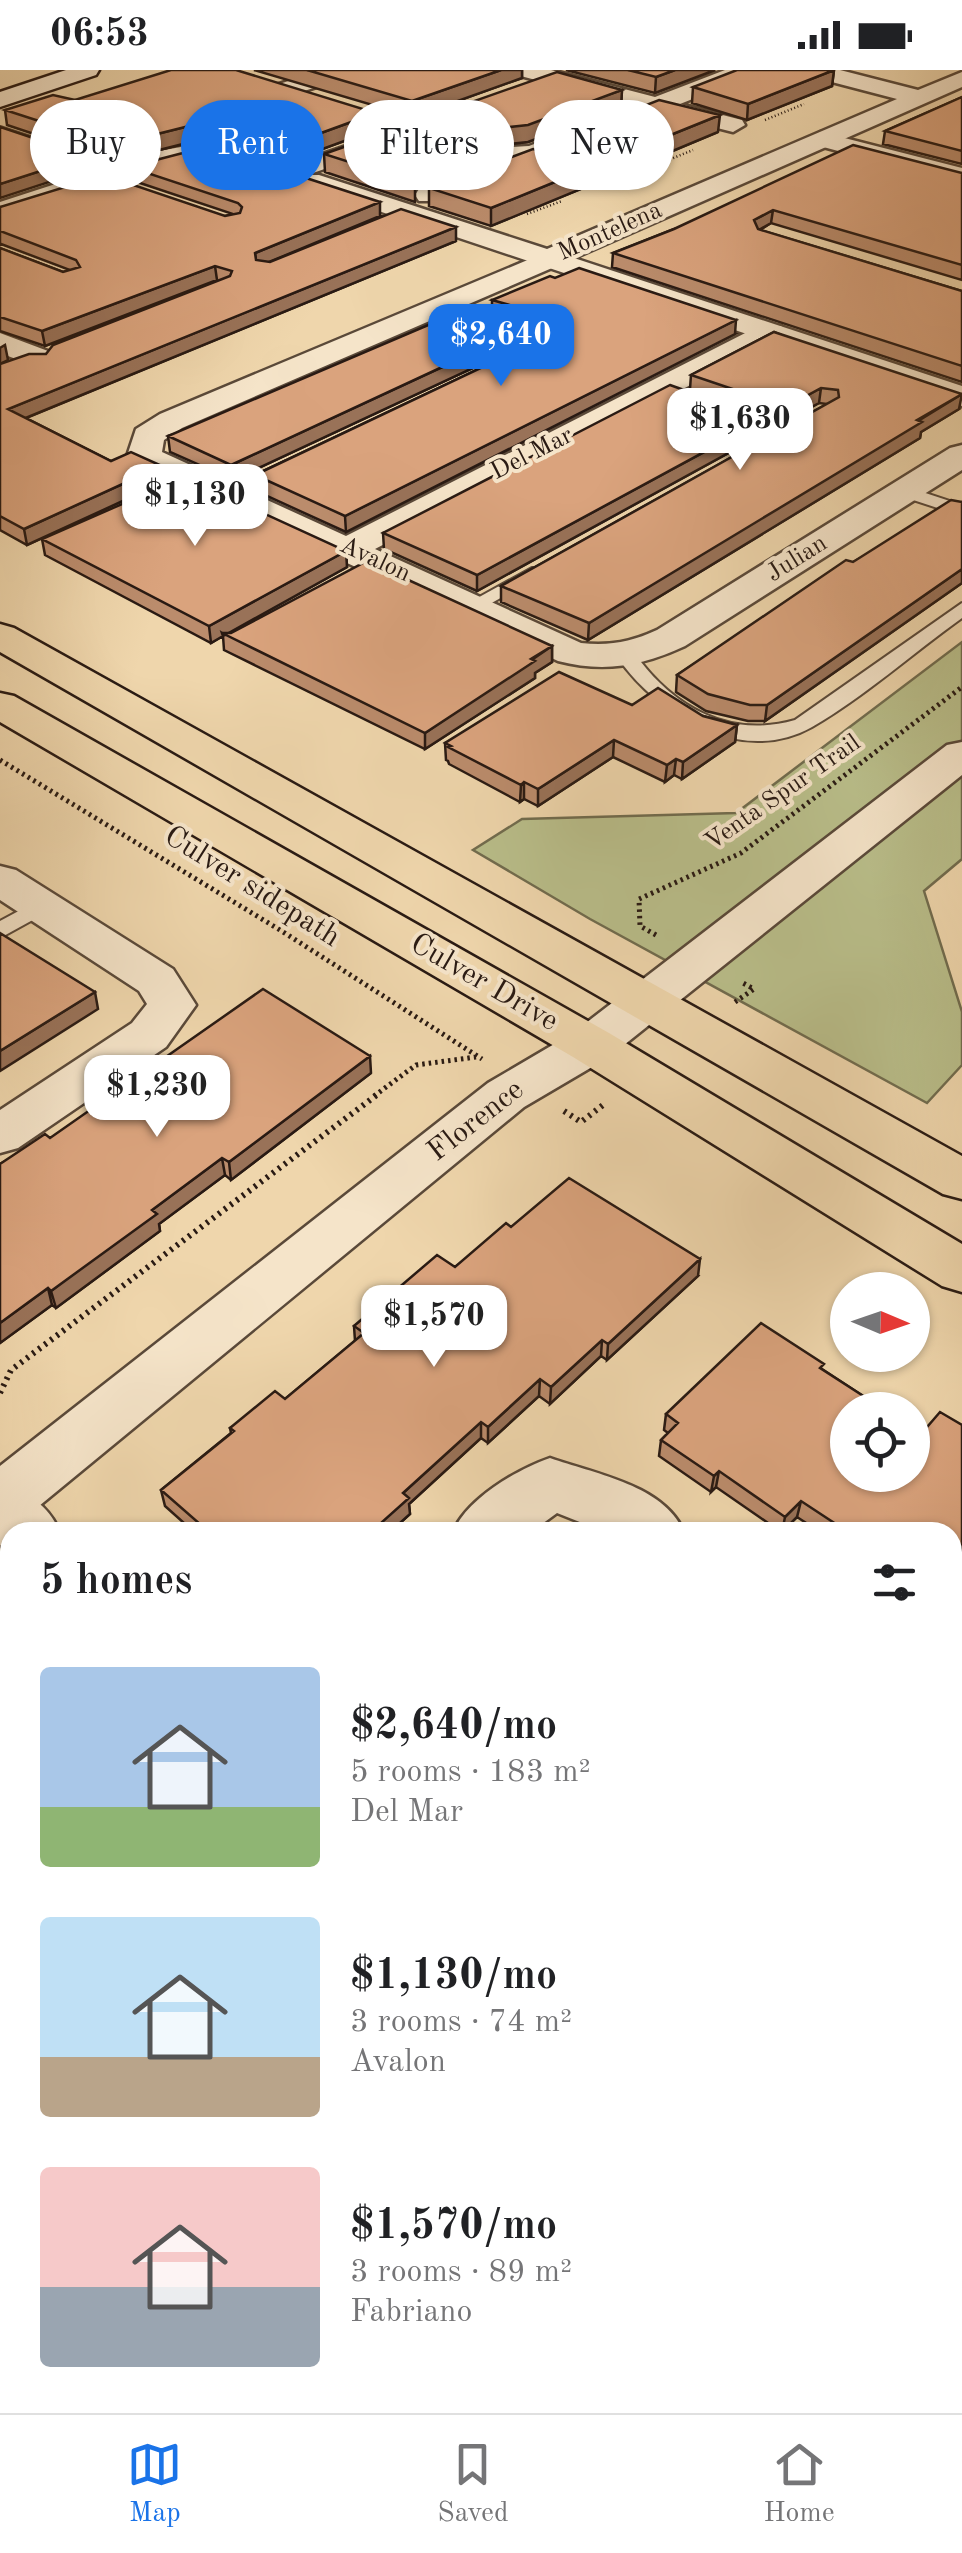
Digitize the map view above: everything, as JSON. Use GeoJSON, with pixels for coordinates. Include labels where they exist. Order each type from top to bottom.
{"type":"FeatureCollection","features":[{"type":"Feature","properties":{"kind":"main road","name":"Culver Drive"},"geometry":{"type":"LineString","coordinates":[[0,636],[962,1180]]}},
{"type":"Feature","properties":{"kind":"main road","name":"Culver Drive"},"geometry":{"type":"LineString","coordinates":[[0,705],[591,1045],[962,1271]]}},
{"type":"Feature","properties":{"kind":"street"},"geometry":{"type":"LineString","coordinates":[[0,80],[30,70]]}},
{"type":"Feature","properties":{"kind":"street"},"geometry":{"type":"LineString","coordinates":[[0,100],[88,70]]}},
{"type":"Feature","properties":{"kind":"street"},"geometry":{"type":"LineString","coordinates":[[253,100],[346,70]]}},
{"type":"Feature","properties":{"kind":"street"},"geometry":{"type":"LineString","coordinates":[[813,70],[940,88]]}},
{"type":"Feature","properties":{"kind":"street"},"geometry":{"type":"LineString","coordinates":[[862,70],[940,88]]}},
{"type":"Feature","properties":{"kind":"street"},"geometry":{"type":"LineString","coordinates":[[672,100],[740,72]]}},
{"type":"Feature","properties":{"kind":"street"},"geometry":{"type":"LineString","coordinates":[[522,81],[555,78],[636,100]]}},
{"type":"Feature","properties":{"kind":"street"},"geometry":{"type":"LineString","coordinates":[[250,80],[314,100]]}},
{"type":"Feature","properties":{"kind":"street","name":"Montelena"},"geometry":{"type":"LineString","coordinates":[[148,436],[171,422],[940,88]]}},
{"type":"Feature","properties":{"kind":"street"},"geometry":{"type":"LineString","coordinates":[[674,110],[733,125]]}},
{"type":"Feature","properties":{"kind":"street"},"geometry":{"type":"LineString","coordinates":[[821,139],[962,176]]}},
{"type":"Feature","properties":{"kind":"street"},"geometry":{"type":"LineString","coordinates":[[514,150],[532,155]]}},
{"type":"Feature","properties":{"kind":"street"},"geometry":{"type":"LineString","coordinates":[[409,209],[532,155]]}},
{"type":"Feature","properties":{"kind":"street"},"geometry":{"type":"LineString","coordinates":[[324,183],[962,396]]}},
{"type":"Feature","properties":{"kind":"street"},"geometry":{"type":"LineString","coordinates":[[0,211],[79,190]]}},
{"type":"Feature","properties":{"kind":"street","name":"Del Mar"},"geometry":{"type":"LineString","coordinates":[[361,559],[770,332]]}},
{"type":"Feature","properties":{"kind":"street","name":"Avalon"},"geometry":{"type":"LineString","coordinates":[[148,436],[144,456],[185,481],[226,494],[361,559],[472,606],[568,662],[628,658]]}},
{"type":"Feature","properties":{"kind":"street","name":"Julian"},"geometry":{"type":"LineString","coordinates":[[628,658],[672,638],[962,455]]}},
{"type":"Feature","properties":{"kind":"street","name":"Florence"},"geometry":{"type":"LineString","coordinates":[[0,1505],[506,1095],[591,1045],[962,754]]}},
{"type":"Feature","properties":{"kind":"street"},"geometry":{"type":"LineString","coordinates":[[0,880],[156,980],[172,1005],[149,1035],[0,1135]]}},
{"type":"Feature","properties":{"kind":"street"},"geometry":{"type":"LineString","coordinates":[[498,1522],[550,1484],[622,1510],[639,1522]]}},
{"type":"Feature","properties":{"kind":"lane"},"geometry":{"type":"LineString","coordinates":[[0,130],[30,143]]}},
{"type":"Feature","properties":{"kind":"lane"},"geometry":{"type":"LineString","coordinates":[[441,305],[526,332],[536,340],[536,348],[526,356],[490,372]]}},
{"type":"Feature","properties":{"kind":"lane"},"geometry":{"type":"LineString","coordinates":[[714,407],[793,428],[769,442]]}},
{"type":"Feature","properties":{"kind":"lane"},"geometry":{"type":"LineString","coordinates":[[226,494],[297,461]]}},
{"type":"Feature","properties":{"kind":"lane"},"geometry":{"type":"LineString","coordinates":[[904,492],[962,512]]}},
{"type":"Feature","properties":{"kind":"lane"},"geometry":{"type":"LineString","coordinates":[[472,606],[542,567]]}},
{"type":"Feature","properties":{"kind":"lane"},"geometry":{"type":"LineString","coordinates":[[628,658],[641,679],[663,700],[726,731],[756,736],[780,733],[802,724],[962,609]]}},
{"type":"Feature","properties":{"kind":"lane"},"geometry":{"type":"LineString","coordinates":[[0,930],[41,906]]}},
{"type":"Feature","properties":{"kind":"path","name":"Venta Spur Trail"},"geometry":{"type":"LineString","coordinates":[[640,926],[639,899],[668,881],[722,866],[962,687]]}},
{"type":"Feature","properties":{"kind":"path","name":"Culver sidepath"},"geometry":{"type":"LineString","coordinates":[[0,760],[478,1056]]}},
{"type":"Feature","properties":{"kind":"path"},"geometry":{"type":"LineString","coordinates":[[0,1392],[11,1370],[416,1065],[478,1056]]}},
{"type":"Feature","properties":{"kind":"green space"},"geometry":{"type":"Polygon","coordinates":[[[962,642],[962,859],[924,891],[962,1012],[962,1065],[927,1103],[590,919],[473,850],[522,819],[736,813],[962,642]]]}},
{"type":"Feature","properties":{"kind":"building"},"geometry":{"type":"Polygon","coordinates":[[[171,70],[236,70],[344,103],[344,125],[324,132],[324,100],[181,100],[181,128],[161,133],[161,100],[75,100],[171,70]]]}},
{"type":"Feature","properties":{"kind":"building"},"geometry":{"type":"Polygon","coordinates":[[[307,70],[501,70],[409,100],[307,70]]]}},
{"type":"Feature","properties":{"kind":"building"},"geometry":{"type":"Polygon","coordinates":[[[628,70],[675,70],[656,77],[628,70]]]}},
{"type":"Feature","properties":{"kind":"building"},"geometry":{"type":"Polygon","coordinates":[[[737,70],[834,70],[748,104],[693,87],[737,70]]]}},
{"type":"Feature","properties":{"kind":"building"},"geometry":{"type":"Polygon","coordinates":[[[557,72],[622,90],[595,100],[534,100],[534,123],[514,127],[514,100],[477,100],[557,72]]]}},
{"type":"Feature","properties":{"kind":"building"},"geometry":{"type":"Polygon","coordinates":[[[53,95],[75,100],[37,100],[53,95]]]}},
{"type":"Feature","properties":{"kind":"building"},"geometry":{"type":"Polygon","coordinates":[[[962,97],[962,151],[885,131],[962,97]]]}},
{"type":"Feature","properties":{"kind":"building"},"geometry":{"type":"Polygon","coordinates":[[[30,102],[30,118],[5,110],[30,102]]]}},
{"type":"Feature","properties":{"kind":"building"},"geometry":{"type":"Polygon","coordinates":[[[674,104],[720,115],[674,134],[674,104]]]}},
{"type":"Feature","properties":{"kind":"building"},"geometry":{"type":"Polygon","coordinates":[[[0,127],[30,137],[30,174],[0,184],[0,127]]]}},
{"type":"Feature","properties":{"kind":"building"},"geometry":{"type":"Polygon","coordinates":[[[853,145],[962,173],[962,265],[773,210],[754,220],[758,229],[962,291],[962,366],[613,253],[674,229],[853,145]]]}},
{"type":"Feature","properties":{"kind":"building"},"geometry":{"type":"Polygon","coordinates":[[[344,147],[344,160],[324,154],[344,147]]]}},
{"type":"Feature","properties":{"kind":"building"},"geometry":{"type":"Polygon","coordinates":[[[534,149],[535,190],[491,208],[435,190],[514,190],[514,156],[534,149]]]}},
{"type":"Feature","properties":{"kind":"building"},"geometry":{"type":"Polygon","coordinates":[[[181,153],[181,184],[161,178],[161,159],[181,153]]]}},
{"type":"Feature","properties":{"kind":"building"},"geometry":{"type":"Polygon","coordinates":[[[324,184],[380,202],[255,253],[256,260],[270,262],[401,209],[456,227],[8,409],[111,461],[131,452],[162,466],[24,529],[0,516],[0,364],[29,354],[46,354],[53,345],[230,276],[232,271],[215,266],[42,331],[0,317],[0,248],[63,272],[80,267],[76,260],[0,231],[0,207],[55,190],[148,190],[225,216],[240,213],[242,207],[199,190],[324,190],[324,184]]]}},
{"type":"Feature","properties":{"kind":"building"},"geometry":{"type":"Polygon","coordinates":[[[579,268],[736,320],[345,516],[255,475],[546,337],[548,324],[534,312],[492,300],[579,268]]]}},
{"type":"Feature","properties":{"kind":"building"},"geometry":{"type":"Polygon","coordinates":[[[472,309],[524,329],[231,465],[168,436],[447,317],[472,309]]]}},
{"type":"Feature","properties":{"kind":"building"},"geometry":{"type":"Polygon","coordinates":[[[774,332],[962,394],[589,623],[501,586],[839,397],[838,390],[821,388],[786,407],[691,375],[774,332]]]}},
{"type":"Feature","properties":{"kind":"building"},"geometry":{"type":"Polygon","coordinates":[[[670,385],[765,419],[477,575],[383,533],[670,385]]]}},
{"type":"Feature","properties":{"kind":"building"},"geometry":{"type":"Polygon","coordinates":[[[184,477],[346,551],[209,626],[42,539],[184,477]]]}},
{"type":"Feature","properties":{"kind":"building"},"geometry":{"type":"Polygon","coordinates":[[[951,500],[962,502],[962,569],[767,705],[750,705],[708,694],[677,675],[846,560],[853,562],[951,500]]]}},
{"type":"Feature","properties":{"kind":"building"},"geometry":{"type":"Polygon","coordinates":[[[367,561],[552,646],[425,733],[222,633],[231,633],[367,561]]]}},
{"type":"Feature","properties":{"kind":"building"},"geometry":{"type":"Polygon","coordinates":[[[559,672],[632,705],[658,688],[703,716],[737,725],[683,762],[676,759],[667,765],[614,740],[538,789],[524,782],[521,785],[445,743],[559,672]]]}},
{"type":"Feature","properties":{"kind":"building"},"geometry":{"type":"Polygon","coordinates":[[[0,933],[95,992],[0,1051],[0,933]]]}},
{"type":"Feature","properties":{"kind":"building"},"geometry":{"type":"Polygon","coordinates":[[[263,989],[370,1056],[229,1162],[222,1158],[152,1210],[157,1214],[51,1291],[48,1288],[0,1323],[0,1164],[45,1134],[50,1138],[263,989]]]}},
{"type":"Feature","properties":{"kind":"building"},"geometry":{"type":"Polygon","coordinates":[[[569,1178],[700,1259],[608,1344],[602,1340],[551,1387],[540,1379],[488,1427],[481,1422],[403,1493],[409,1498],[382,1522],[198,1522],[161,1490],[234,1431],[230,1428],[275,1391],[285,1399],[364,1333],[354,1326],[437,1255],[455,1267],[506,1223],[511,1227],[569,1178]]]}},
{"type":"Feature","properties":{"kind":"building"},"geometry":{"type":"Polygon","coordinates":[[[761,1323],[824,1364],[820,1368],[857,1392],[830,1392],[830,1492],[930,1492],[930,1424],[940,1412],[962,1425],[962,1522],[833,1522],[801,1501],[785,1517],[719,1471],[714,1476],[661,1440],[678,1423],[666,1414],[761,1323]]]}}]}
